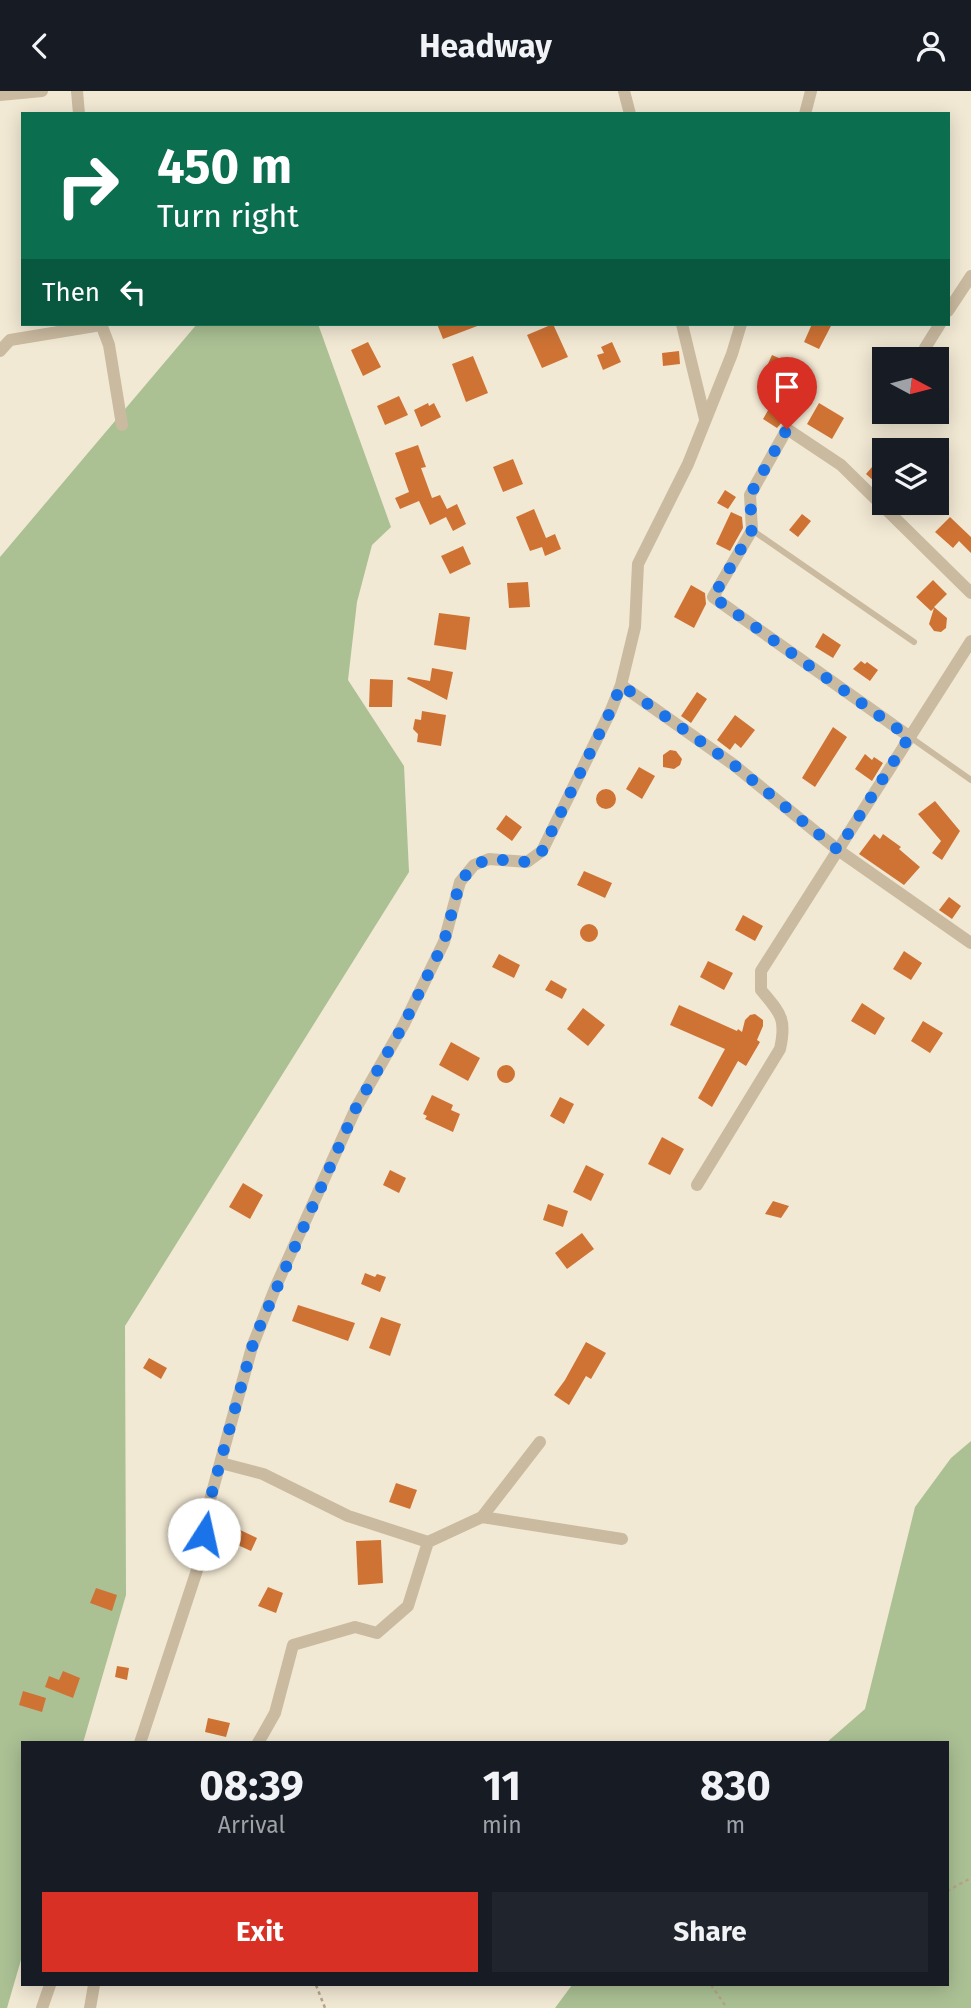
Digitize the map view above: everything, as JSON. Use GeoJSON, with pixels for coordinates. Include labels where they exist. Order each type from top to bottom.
{"type":"FeatureCollection","features":[{"type":"Feature","properties":{"kind":"street"},"geometry":{"type":"LineString","coordinates":[[0,95],[42,91]]}},
{"type":"Feature","properties":{"kind":"street"},"geometry":{"type":"LineString","coordinates":[[77,91],[79,112]]}},
{"type":"Feature","properties":{"kind":"street"},"geometry":{"type":"LineString","coordinates":[[624,91],[629,112]]}},
{"type":"Feature","properties":{"kind":"street"},"geometry":{"type":"LineString","coordinates":[[805,112],[811,91]]}},
{"type":"Feature","properties":{"kind":"street"},"geometry":{"type":"LineString","coordinates":[[950,308],[971,276]]}},
{"type":"Feature","properties":{"kind":"street"},"geometry":{"type":"LineString","coordinates":[[0,351],[10,340],[90,326]]}},
{"type":"Feature","properties":{"kind":"street"},"geometry":{"type":"LineString","coordinates":[[102,326],[109,345],[122,425]]}},
{"type":"Feature","properties":{"kind":"street"},"geometry":{"type":"LineString","coordinates":[[682,326],[705,419]]}},
{"type":"Feature","properties":{"kind":"street"},"geometry":{"type":"LineString","coordinates":[[141,1741],[200,1561],[208,1507],[252,1347],[276,1286],[356,1108],[404,1024],[444,942],[460,882],[474,865],[489,859],[527,862],[542,851],[611,710],[621,685],[635,627],[638,564],[688,464],[740,326]]}},
{"type":"Feature","properties":{"kind":"street"},"geometry":{"type":"LineString","coordinates":[[926,347],[939,326]]}},
{"type":"Feature","properties":{"kind":"street"},"geometry":{"type":"LineString","coordinates":[[909,737],[713,597],[752,530],[750,495],[787,429],[841,465],[971,593]]}},
{"type":"Feature","properties":{"kind":"street"},"geometry":{"type":"LineString","coordinates":[[697,1185],[780,1049],[784,1030],[782,1015],[761,990],[761,971],[971,641]]}},
{"type":"Feature","properties":{"kind":"street"},"geometry":{"type":"LineString","coordinates":[[621,685],[734,765],[838,850],[971,943]]}},
{"type":"Feature","properties":{"kind":"street"},"geometry":{"type":"LineString","coordinates":[[221,1463],[263,1474],[348,1516],[428,1542],[482,1517],[540,1442]]}},
{"type":"Feature","properties":{"kind":"street"},"geometry":{"type":"LineString","coordinates":[[482,1517],[622,1539]]}},
{"type":"Feature","properties":{"kind":"street"},"geometry":{"type":"LineString","coordinates":[[259,1741],[275,1713],[293,1645],[355,1627],[377,1633],[408,1606],[428,1542]]}},
{"type":"Feature","properties":{"kind":"street"},"geometry":{"type":"LineString","coordinates":[[42,2008],[50,1986]]}},
{"type":"Feature","properties":{"kind":"street"},"geometry":{"type":"LineString","coordinates":[[90,2008],[94,1986]]}},
{"type":"Feature","properties":{"kind":"lane"},"geometry":{"type":"LineString","coordinates":[[752,530],[914,642]]}},
{"type":"Feature","properties":{"kind":"lane"},"geometry":{"type":"LineString","coordinates":[[909,737],[971,780]]}},
{"type":"Feature","properties":{"kind":"path"},"geometry":{"type":"LineString","coordinates":[[949,1890],[971,1878]]}},
{"type":"Feature","properties":{"kind":"path"},"geometry":{"type":"LineString","coordinates":[[316,1986],[325,2008]]}},
{"type":"Feature","properties":{"kind":"path"},"geometry":{"type":"LineString","coordinates":[[712,1986],[727,2008]]}},
{"type":"Feature","properties":{"kind":"green space"},"geometry":{"type":"Polygon","coordinates":[[[195,326],[319,326],[391,527],[372,545],[357,602],[348,680],[404,766],[409,872],[125,1326],[126,1595],[84,1741],[21,1741],[21,1960],[7,2008],[0,2008],[0,557],[195,326]]]}},
{"type":"Feature","properties":{"kind":"green space"},"geometry":{"type":"Polygon","coordinates":[[[971,1441],[971,2008],[555,2008],[571,1986],[949,1986],[949,1741],[828,1741],[865,1709],[915,1507],[951,1458],[971,1441]]]}},
{"type":"Feature","properties":{"kind":"building"},"geometry":{"type":"Polygon","coordinates":[[[438,326],[477,326],[443,339],[438,326]]]}},
{"type":"Feature","properties":{"kind":"building"},"geometry":{"type":"Polygon","coordinates":[[[554,326],[568,357],[542,368],[527,335],[554,326]]]}},
{"type":"Feature","properties":{"kind":"building"},"geometry":{"type":"Polygon","coordinates":[[[811,326],[831,326],[819,349],[804,342],[811,326]]]}},
{"type":"Feature","properties":{"kind":"building"},"geometry":{"type":"Polygon","coordinates":[[[368,342],[381,367],[363,376],[351,350],[368,342]]]}},
{"type":"Feature","properties":{"kind":"building"},"geometry":{"type":"Polygon","coordinates":[[[612,342],[621,362],[603,370],[597,355],[604,353],[601,347],[612,342]]]}},
{"type":"Feature","properties":{"kind":"building"},"geometry":{"type":"Polygon","coordinates":[[[679,351],[680,364],[663,366],[662,353],[679,351]]]}},
{"type":"Feature","properties":{"kind":"building"},"geometry":{"type":"Polygon","coordinates":[[[772,355],[799,367],[789,389],[762,377],[772,355]]]}},
{"type":"Feature","properties":{"kind":"building"},"geometry":{"type":"Polygon","coordinates":[[[473,356],[488,393],[466,402],[452,364],[473,356]]]}},
{"type":"Feature","properties":{"kind":"building"},"geometry":{"type":"Polygon","coordinates":[[[399,396],[408,415],[385,425],[377,406],[399,396]]]}},
{"type":"Feature","properties":{"kind":"building"},"geometry":{"type":"Polygon","coordinates":[[[774,400],[792,411],[787,420],[777,428],[763,419],[774,400]]]}},
{"type":"Feature","properties":{"kind":"building"},"geometry":{"type":"Polygon","coordinates":[[[428,403],[429,406],[434,403],[441,417],[421,427],[414,410],[428,403]]]}},
{"type":"Feature","properties":{"kind":"building"},"geometry":{"type":"Polygon","coordinates":[[[819,403],[844,418],[832,439],[807,424],[819,403]]]}},
{"type":"Feature","properties":{"kind":"building"},"geometry":{"type":"Polygon","coordinates":[[[418,445],[426,467],[421,468],[432,498],[440,495],[447,509],[457,504],[466,524],[453,531],[446,517],[430,525],[419,501],[400,509],[395,498],[409,492],[395,453],[418,445]]]}},
{"type":"Feature","properties":{"kind":"building"},"geometry":{"type":"Polygon","coordinates":[[[513,459],[523,484],[503,492],[493,467],[513,459]]]}},
{"type":"Feature","properties":{"kind":"building"},"geometry":{"type":"Polygon","coordinates":[[[872,467],[872,479],[866,474],[872,467]]]}},
{"type":"Feature","properties":{"kind":"building"},"geometry":{"type":"Polygon","coordinates":[[[725,490],[736,497],[728,509],[717,503],[725,490]]]}},
{"type":"Feature","properties":{"kind":"building"},"geometry":{"type":"Polygon","coordinates":[[[534,509],[546,538],[555,534],[561,549],[545,556],[542,547],[530,551],[516,517],[534,509]]]}},
{"type":"Feature","properties":{"kind":"building"},"geometry":{"type":"Polygon","coordinates":[[[731,512],[742,517],[743,528],[730,551],[716,544],[731,512]]]}},
{"type":"Feature","properties":{"kind":"building"},"geometry":{"type":"Polygon","coordinates":[[[802,514],[811,521],[798,537],[789,530],[802,514]]]}},
{"type":"Feature","properties":{"kind":"building"},"geometry":{"type":"Polygon","coordinates":[[[950,517],[971,537],[971,553],[959,541],[953,548],[935,532],[950,517]]]}},
{"type":"Feature","properties":{"kind":"building"},"geometry":{"type":"Polygon","coordinates":[[[463,546],[471,564],[450,574],[441,556],[463,546]]]}},
{"type":"Feature","properties":{"kind":"building"},"geometry":{"type":"Polygon","coordinates":[[[933,580],[947,594],[934,607],[947,618],[946,628],[941,632],[934,631],[929,624],[934,608],[931,611],[916,597],[933,580]]]}},
{"type":"Feature","properties":{"kind":"building"},"geometry":{"type":"Polygon","coordinates":[[[528,582],[530,607],[509,608],[507,583],[528,582]]]}},
{"type":"Feature","properties":{"kind":"building"},"geometry":{"type":"Polygon","coordinates":[[[691,585],[705,593],[706,604],[694,628],[674,617],[691,585]]]}},
{"type":"Feature","properties":{"kind":"building"},"geometry":{"type":"Polygon","coordinates":[[[439,613],[470,617],[466,650],[434,645],[439,613]]]}},
{"type":"Feature","properties":{"kind":"building"},"geometry":{"type":"Polygon","coordinates":[[[823,633],[841,645],[833,658],[815,647],[823,633]]]}},
{"type":"Feature","properties":{"kind":"building"},"geometry":{"type":"Polygon","coordinates":[[[861,661],[878,670],[870,681],[853,669],[861,661]]]}},
{"type":"Feature","properties":{"kind":"building"},"geometry":{"type":"Polygon","coordinates":[[[432,668],[453,672],[447,700],[407,679],[430,681],[432,668]]]}},
{"type":"Feature","properties":{"kind":"building"},"geometry":{"type":"Polygon","coordinates":[[[370,679],[393,680],[392,707],[369,707],[370,679]]]}},
{"type":"Feature","properties":{"kind":"building"},"geometry":{"type":"Polygon","coordinates":[[[697,692],[707,699],[691,723],[681,716],[697,692]]]}},
{"type":"Feature","properties":{"kind":"building"},"geometry":{"type":"Polygon","coordinates":[[[422,711],[446,715],[441,746],[417,742],[418,734],[413,729],[415,719],[421,720],[422,711]]]}},
{"type":"Feature","properties":{"kind":"building"},"geometry":{"type":"Polygon","coordinates":[[[735,715],[755,730],[741,748],[735,743],[730,750],[717,740],[735,715]]]}},
{"type":"Feature","properties":{"kind":"building"},"geometry":{"type":"Polygon","coordinates":[[[833,727],[847,737],[815,787],[802,778],[833,727]]]}},
{"type":"Feature","properties":{"kind":"building"},"geometry":{"type":"Polygon","coordinates":[[[670,750],[676,751],[682,759],[680,765],[674,769],[663,767],[663,755],[670,750]]]}},
{"type":"Feature","properties":{"kind":"building"},"geometry":{"type":"Polygon","coordinates":[[[865,754],[872,760],[874,757],[883,763],[872,781],[855,769],[865,754]]]}},
{"type":"Feature","properties":{"kind":"building"},"geometry":{"type":"Polygon","coordinates":[[[639,767],[655,776],[642,799],[626,789],[639,767]]]}},
{"type":"Feature","properties":{"kind":"building"},"geometry":{"type":"Polygon","coordinates":[[[606,789],[613,792],[616,799],[613,806],[606,809],[599,806],[596,799],[599,792],[606,789]]]}},
{"type":"Feature","properties":{"kind":"building"},"geometry":{"type":"Polygon","coordinates":[[[935,801],[960,831],[942,860],[932,853],[941,841],[918,814],[935,801]]]}},
{"type":"Feature","properties":{"kind":"building"},"geometry":{"type":"Polygon","coordinates":[[[506,815],[522,827],[512,841],[496,829],[506,815]]]}},
{"type":"Feature","properties":{"kind":"building"},"geometry":{"type":"Polygon","coordinates":[[[874,834],[880,839],[883,834],[901,847],[899,849],[920,867],[904,885],[859,854],[874,834]]]}},
{"type":"Feature","properties":{"kind":"building"},"geometry":{"type":"Polygon","coordinates":[[[584,871],[612,883],[605,898],[577,885],[584,871]]]}},
{"type":"Feature","properties":{"kind":"building"},"geometry":{"type":"Polygon","coordinates":[[[949,897],[961,906],[952,919],[939,910],[949,897]]]}},
{"type":"Feature","properties":{"kind":"building"},"geometry":{"type":"Polygon","coordinates":[[[743,915],[763,926],[755,941],[735,930],[743,915]]]}},
{"type":"Feature","properties":{"kind":"building"},"geometry":{"type":"Polygon","coordinates":[[[585,924],[593,924],[598,933],[596,940],[585,942],[580,937],[580,929],[585,924]]]}},
{"type":"Feature","properties":{"kind":"building"},"geometry":{"type":"Polygon","coordinates":[[[904,951],[922,963],[911,980],[893,969],[904,951]]]}},
{"type":"Feature","properties":{"kind":"building"},"geometry":{"type":"Polygon","coordinates":[[[499,954],[520,965],[514,978],[492,967],[499,954]]]}},
{"type":"Feature","properties":{"kind":"building"},"geometry":{"type":"Polygon","coordinates":[[[708,961],[733,973],[724,990],[700,977],[708,961]]]}},
{"type":"Feature","properties":{"kind":"building"},"geometry":{"type":"Polygon","coordinates":[[[551,980],[567,989],[562,999],[545,990],[551,980]]]}},
{"type":"Feature","properties":{"kind":"building"},"geometry":{"type":"Polygon","coordinates":[[[862,1003],[885,1018],[875,1035],[851,1021],[862,1003]]]}},
{"type":"Feature","properties":{"kind":"building"},"geometry":{"type":"Polygon","coordinates":[[[679,1005],[742,1032],[745,1020],[750,1015],[755,1014],[763,1020],[757,1040],[760,1042],[746,1066],[738,1061],[712,1107],[698,1098],[725,1049],[670,1025],[679,1005]]]}},
{"type":"Feature","properties":{"kind":"building"},"geometry":{"type":"Polygon","coordinates":[[[583,1008],[605,1025],[588,1046],[567,1029],[583,1008]]]}},
{"type":"Feature","properties":{"kind":"building"},"geometry":{"type":"Polygon","coordinates":[[[923,1021],[943,1033],[930,1053],[911,1041],[923,1021]]]}},
{"type":"Feature","properties":{"kind":"building"},"geometry":{"type":"Polygon","coordinates":[[[451,1042],[480,1058],[468,1081],[439,1065],[451,1042]]]}},
{"type":"Feature","properties":{"kind":"building"},"geometry":{"type":"Polygon","coordinates":[[[502,1065],[510,1065],[515,1074],[513,1081],[502,1083],[497,1078],[497,1070],[502,1065]]]}},
{"type":"Feature","properties":{"kind":"building"},"geometry":{"type":"Polygon","coordinates":[[[432,1095],[453,1105],[451,1110],[460,1114],[453,1132],[425,1119],[427,1116],[423,1114],[432,1095]]]}},
{"type":"Feature","properties":{"kind":"building"},"geometry":{"type":"Polygon","coordinates":[[[560,1097],[574,1104],[564,1124],[550,1116],[560,1097]]]}},
{"type":"Feature","properties":{"kind":"building"},"geometry":{"type":"Polygon","coordinates":[[[662,1137],[684,1149],[670,1175],[648,1164],[662,1137]]]}},
{"type":"Feature","properties":{"kind":"building"},"geometry":{"type":"Polygon","coordinates":[[[586,1165],[604,1174],[591,1201],[573,1192],[586,1165]]]}},
{"type":"Feature","properties":{"kind":"building"},"geometry":{"type":"Polygon","coordinates":[[[390,1170],[406,1178],[399,1193],[383,1185],[390,1170]]]}},
{"type":"Feature","properties":{"kind":"building"},"geometry":{"type":"Polygon","coordinates":[[[243,1183],[263,1195],[250,1219],[229,1207],[243,1183]]]}},
{"type":"Feature","properties":{"kind":"building"},"geometry":{"type":"Polygon","coordinates":[[[773,1201],[789,1206],[781,1218],[765,1214],[773,1201]]]}},
{"type":"Feature","properties":{"kind":"building"},"geometry":{"type":"Polygon","coordinates":[[[548,1204],[568,1211],[563,1227],[543,1220],[548,1204]]]}},
{"type":"Feature","properties":{"kind":"building"},"geometry":{"type":"Polygon","coordinates":[[[582,1233],[594,1249],[567,1269],[555,1253],[582,1233]]]}},
{"type":"Feature","properties":{"kind":"building"},"geometry":{"type":"Polygon","coordinates":[[[365,1273],[386,1277],[380,1292],[361,1284],[365,1273]]]}},
{"type":"Feature","properties":{"kind":"building"},"geometry":{"type":"Polygon","coordinates":[[[298,1305],[355,1323],[348,1341],[292,1321],[298,1305]]]}},
{"type":"Feature","properties":{"kind":"building"},"geometry":{"type":"Polygon","coordinates":[[[381,1317],[401,1324],[390,1356],[369,1348],[381,1317]]]}},
{"type":"Feature","properties":{"kind":"building"},"geometry":{"type":"Polygon","coordinates":[[[586,1342],[606,1353],[591,1379],[586,1376],[569,1405],[554,1395],[586,1342]]]}},
{"type":"Feature","properties":{"kind":"building"},"geometry":{"type":"Polygon","coordinates":[[[149,1358],[167,1368],[161,1379],[143,1368],[149,1358]]]}},
{"type":"Feature","properties":{"kind":"building"},"geometry":{"type":"Polygon","coordinates":[[[396,1483],[417,1490],[410,1509],[389,1502],[396,1483]]]}},
{"type":"Feature","properties":{"kind":"building"},"geometry":{"type":"Polygon","coordinates":[[[236,1528],[257,1538],[251,1551],[231,1542],[236,1528]]]}},
{"type":"Feature","properties":{"kind":"building"},"geometry":{"type":"Polygon","coordinates":[[[381,1540],[383,1583],[358,1585],[356,1541],[381,1540]]]}},
{"type":"Feature","properties":{"kind":"building"},"geometry":{"type":"Polygon","coordinates":[[[268,1587],[283,1593],[276,1613],[258,1606],[268,1587]]]}},
{"type":"Feature","properties":{"kind":"building"},"geometry":{"type":"Polygon","coordinates":[[[96,1588],[117,1595],[112,1611],[90,1603],[96,1588]]]}},
{"type":"Feature","properties":{"kind":"building"},"geometry":{"type":"Polygon","coordinates":[[[117,1666],[129,1668],[127,1680],[115,1677],[117,1666]]]}},
{"type":"Feature","properties":{"kind":"building"},"geometry":{"type":"Polygon","coordinates":[[[63,1671],[80,1678],[73,1698],[45,1687],[49,1676],[59,1680],[63,1671]]]}},
{"type":"Feature","properties":{"kind":"building"},"geometry":{"type":"Polygon","coordinates":[[[23,1691],[46,1698],[42,1712],[19,1705],[23,1691]]]}},
{"type":"Feature","properties":{"kind":"building"},"geometry":{"type":"Polygon","coordinates":[[[208,1718],[230,1723],[226,1737],[205,1732],[208,1718]]]}},
{"type":"Feature","properties":{"kind":"route"},"geometry":{"type":"LineString","coordinates":[[204,1534],[208,1507],[252,1347],[276,1286],[356,1108],[404,1024],[444,942],[460,882],[474,865],[489,859],[527,862],[542,851],[621,685],[734,765],[838,850],[909,737],[713,597],[752,530],[750,495],[787,429]]}}]}
